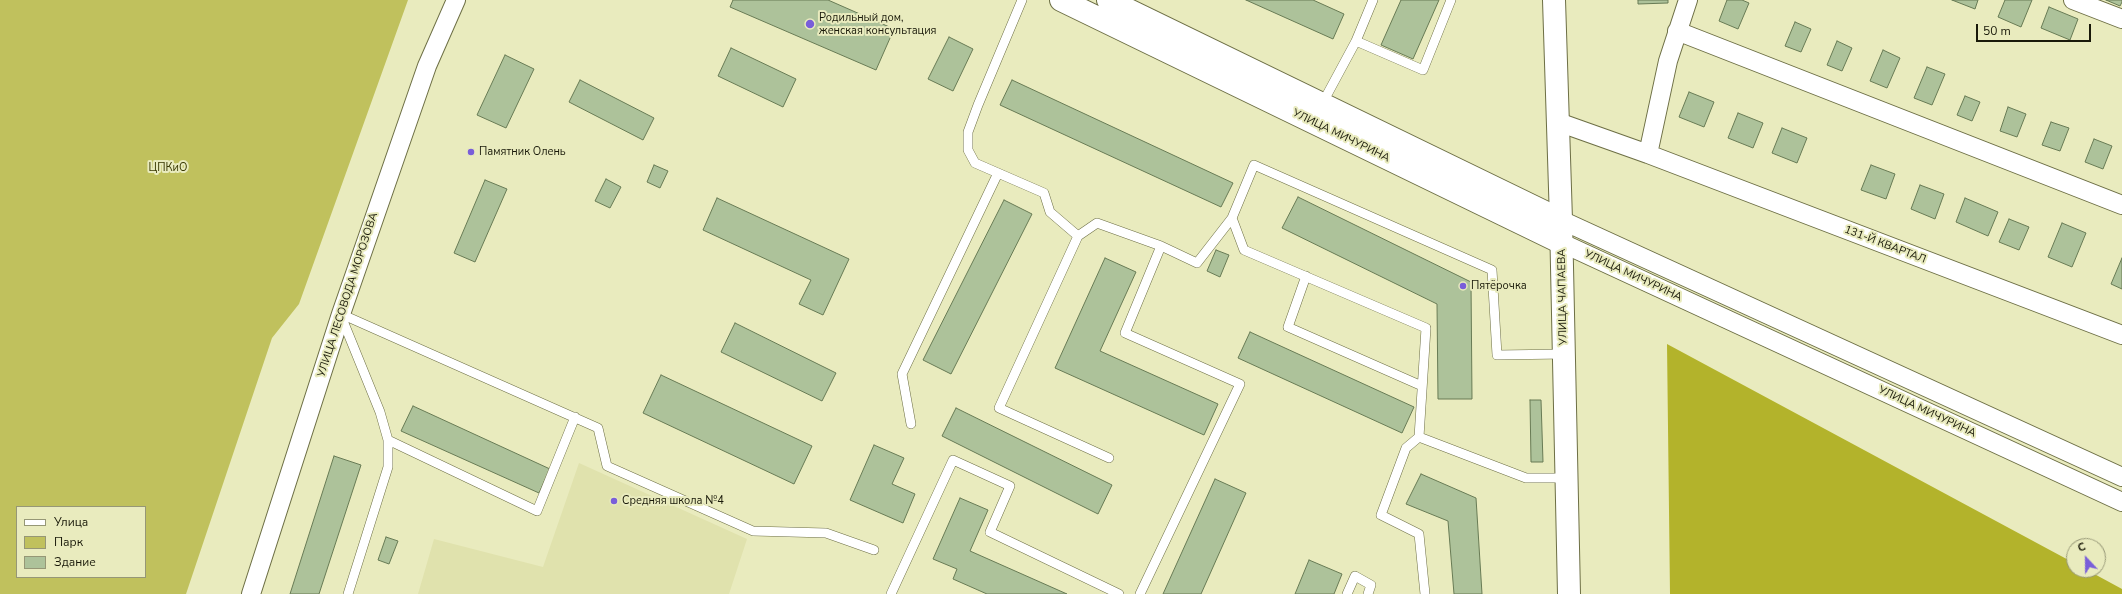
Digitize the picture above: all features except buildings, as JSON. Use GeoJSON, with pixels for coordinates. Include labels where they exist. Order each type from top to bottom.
{"type":"FeatureCollection","features":[{"type":"Feature","properties":{"kind":"street","name":"УЛИЦА ЛЕСОВОДА МОРОЗОВА"},"geometry":{"type":"LineString","coordinates":[[251,594],[341,314],[427,66],[456,0]]}},
{"type":"Feature","properties":{"kind":"street","name":"УЛИЦА МИЧУРИНА"},"geometry":{"type":"LineString","coordinates":[[1061,0],[1562,243],[2122,502]]}},
{"type":"Feature","properties":{"kind":"street","name":"УЛИЦА МИЧУРИНА"},"geometry":{"type":"LineString","coordinates":[[1108,0],[1561,220],[2122,477]]}},
{"type":"Feature","properties":{"kind":"street","name":"УЛИЦА ЧАПАЕВА"},"geometry":{"type":"LineString","coordinates":[[1554,0],[1562,243],[1569,594]]}},
{"type":"Feature","properties":{"kind":"street"},"geometry":{"type":"LineString","coordinates":[[1648,154],[1661,91],[1677,31],[1688,0]]}},
{"type":"Feature","properties":{"kind":"street"},"geometry":{"type":"LineString","coordinates":[[2073,0],[2122,19]]}},
{"type":"Feature","properties":{"kind":"street"},"geometry":{"type":"LineString","coordinates":[[1677,31],[2122,206]]}},
{"type":"Feature","properties":{"kind":"street","name":"131-Й КВАРТАЛ"},"geometry":{"type":"LineString","coordinates":[[1558,122],[1648,154],[2122,335]]}},
{"type":"Feature","properties":{"kind":"lane"},"geometry":{"type":"LineString","coordinates":[[1022,0],[978,104],[968,132],[968,150],[975,163],[1044,193],[1050,212],[1078,236]]}},
{"type":"Feature","properties":{"kind":"lane"},"geometry":{"type":"LineString","coordinates":[[1356,41],[1423,70],[1451,0]]}},
{"type":"Feature","properties":{"kind":"lane"},"geometry":{"type":"LineString","coordinates":[[1322,105],[1356,41],[1371,1]]}},
{"type":"Feature","properties":{"kind":"lane"},"geometry":{"type":"LineString","coordinates":[[1109,458],[999,408],[1078,236],[1098,223],[1161,246],[1197,263],[1232,218],[1254,165],[1492,270],[1497,355],[1564,354]]}},
{"type":"Feature","properties":{"kind":"lane"},"geometry":{"type":"LineString","coordinates":[[912,424],[902,374],[998,173]]}},
{"type":"Feature","properties":{"kind":"lane"},"geometry":{"type":"LineString","coordinates":[[1232,218],[1244,250],[1426,328],[1419,437],[1406,448],[1381,515],[1419,534],[1425,594]]}},
{"type":"Feature","properties":{"kind":"lane"},"geometry":{"type":"LineString","coordinates":[[1140,594],[1240,384],[1125,333],[1161,246]]}},
{"type":"Feature","properties":{"kind":"lane"},"geometry":{"type":"LineString","coordinates":[[1306,276],[1288,327],[1422,386]]}},
{"type":"Feature","properties":{"kind":"lane"},"geometry":{"type":"LineString","coordinates":[[341,314],[598,428],[606,466],[753,531],[826,533],[874,550]]}},
{"type":"Feature","properties":{"kind":"lane"},"geometry":{"type":"LineString","coordinates":[[341,314],[372,391],[388,440],[388,467],[348,594]]}},
{"type":"Feature","properties":{"kind":"lane"},"geometry":{"type":"LineString","coordinates":[[388,440],[537,511],[575,417]]}},
{"type":"Feature","properties":{"kind":"lane"},"geometry":{"type":"LineString","coordinates":[[1419,437],[1526,478],[1566,478]]}},
{"type":"Feature","properties":{"kind":"lane"},"geometry":{"type":"LineString","coordinates":[[891,594],[953,460],[1010,486],[990,532],[1119,594]]}},
{"type":"Feature","properties":{"kind":"lane"},"geometry":{"type":"LineString","coordinates":[[1347,594],[1355,576],[1371,584],[1368,594]]}},
{"type":"Feature","properties":{"kind":"shaded area"},"geometry":{"type":"Polygon","coordinates":[[[1667,344],[2066,559],[2066,578],[2102,578],[2122,589],[2122,594],[1670,594],[1667,344]]]}},
{"type":"Feature","properties":{"kind":"shaded area","name":"Средняя школа №4"},"geometry":{"type":"Polygon","coordinates":[[[579,463],[747,539],[729,594],[418,594],[434,539],[543,567],[579,463]]]}},
{"type":"Feature","properties":{"kind":"green space","name":"ЦПКиО"},"geometry":{"type":"Polygon","coordinates":[[[0,0],[408,0],[299,304],[272,338],[186,594],[0,594],[0,0]]]}},
{"type":"Feature","properties":{"kind":"place","name":"Родильный дом, женская консультация"},"geometry":{"type":"Point","coordinates":[810,24]}},
{"type":"Feature","properties":{"kind":"place","name":"Памятник Олень"},"geometry":{"type":"Point","coordinates":[471,152]}},
{"type":"Feature","properties":{"kind":"place","name":"Пятёрочка"},"geometry":{"type":"Point","coordinates":[1463,286]}},
{"type":"Feature","properties":{"kind":"place","name":"Средняя школа №4"},"geometry":{"type":"Point","coordinates":[614,501]}}]}
